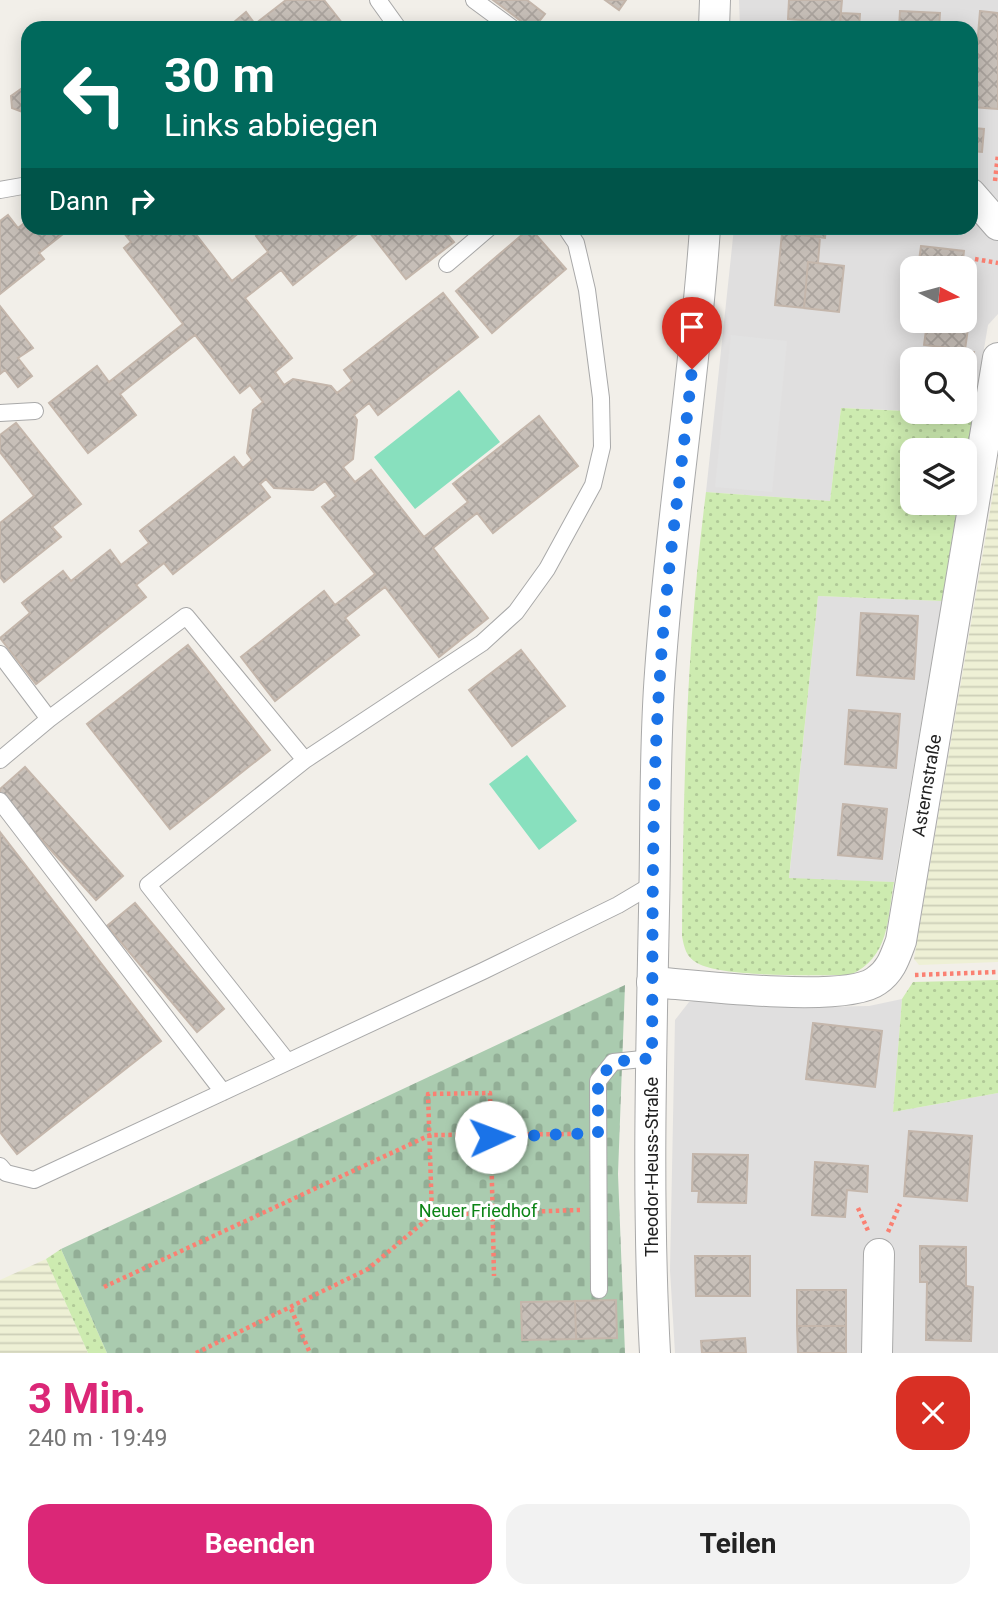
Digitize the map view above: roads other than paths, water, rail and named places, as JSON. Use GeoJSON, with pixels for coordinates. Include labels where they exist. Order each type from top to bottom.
{"type":"FeatureCollection","features":[{"type":"Feature","properties":{"kind":"street"},"geometry":{"type":"LineString","coordinates":[[714,21],[715,0]]}},
{"type":"Feature","properties":{"kind":"street"},"geometry":{"type":"LineString","coordinates":[[978,202],[998,225]]}},
{"type":"Feature","properties":{"kind":"street","name":"Theodor-Heuss-Straße"},"geometry":{"type":"LineString","coordinates":[[655,1353],[651,1258],[654,801],[663,637],[704,235]]}},
{"type":"Feature","properties":{"kind":"street","name":"Asternstraße"},"geometry":{"type":"LineString","coordinates":[[652,982],[808,992],[850,990],[874,983],[890,968],[901,941],[998,358]]}},
{"type":"Feature","properties":{"kind":"street"},"geometry":{"type":"LineString","coordinates":[[877,1353],[878,1254]]}},
{"type":"Feature","properties":{"kind":"lane"},"geometry":{"type":"LineString","coordinates":[[378,0],[393,21]]}},
{"type":"Feature","properties":{"kind":"lane"},"geometry":{"type":"LineString","coordinates":[[474,0],[502,21]]}},
{"type":"Feature","properties":{"kind":"lane"},"geometry":{"type":"LineString","coordinates":[[0,190],[21,186]]}},
{"type":"Feature","properties":{"kind":"lane"},"geometry":{"type":"LineString","coordinates":[[447,264],[481,235]]}},
{"type":"Feature","properties":{"kind":"lane"},"geometry":{"type":"LineString","coordinates":[[287,1062],[148,885],[305,761],[482,643],[516,612],[531,591],[584,505],[593,485],[602,447],[601,398],[587,290],[576,243],[571,235]]}},
{"type":"Feature","properties":{"kind":"lane"},"geometry":{"type":"LineString","coordinates":[[0,414],[34,411]]}},
{"type":"Feature","properties":{"kind":"lane"},"geometry":{"type":"LineString","coordinates":[[0,760],[186,616],[305,761]]}},
{"type":"Feature","properties":{"kind":"lane"},"geometry":{"type":"LineString","coordinates":[[0,654],[50,719]]}},
{"type":"Feature","properties":{"kind":"lane"},"geometry":{"type":"LineString","coordinates":[[0,801],[223,1092]]}},
{"type":"Feature","properties":{"kind":"lane"},"geometry":{"type":"LineString","coordinates":[[0,1166],[6,1173],[34,1180],[594,916],[655,883]]}},
{"type":"Feature","properties":{"kind":"lane"},"geometry":{"type":"LineString","coordinates":[[599,1290],[598,1081],[613,1062],[652,1058]]}},
{"type":"Feature","properties":{"kind":"park label","name":"Neuer Friedhof"},"geometry":{"type":"Point","coordinates":[478,1211]}}]}
